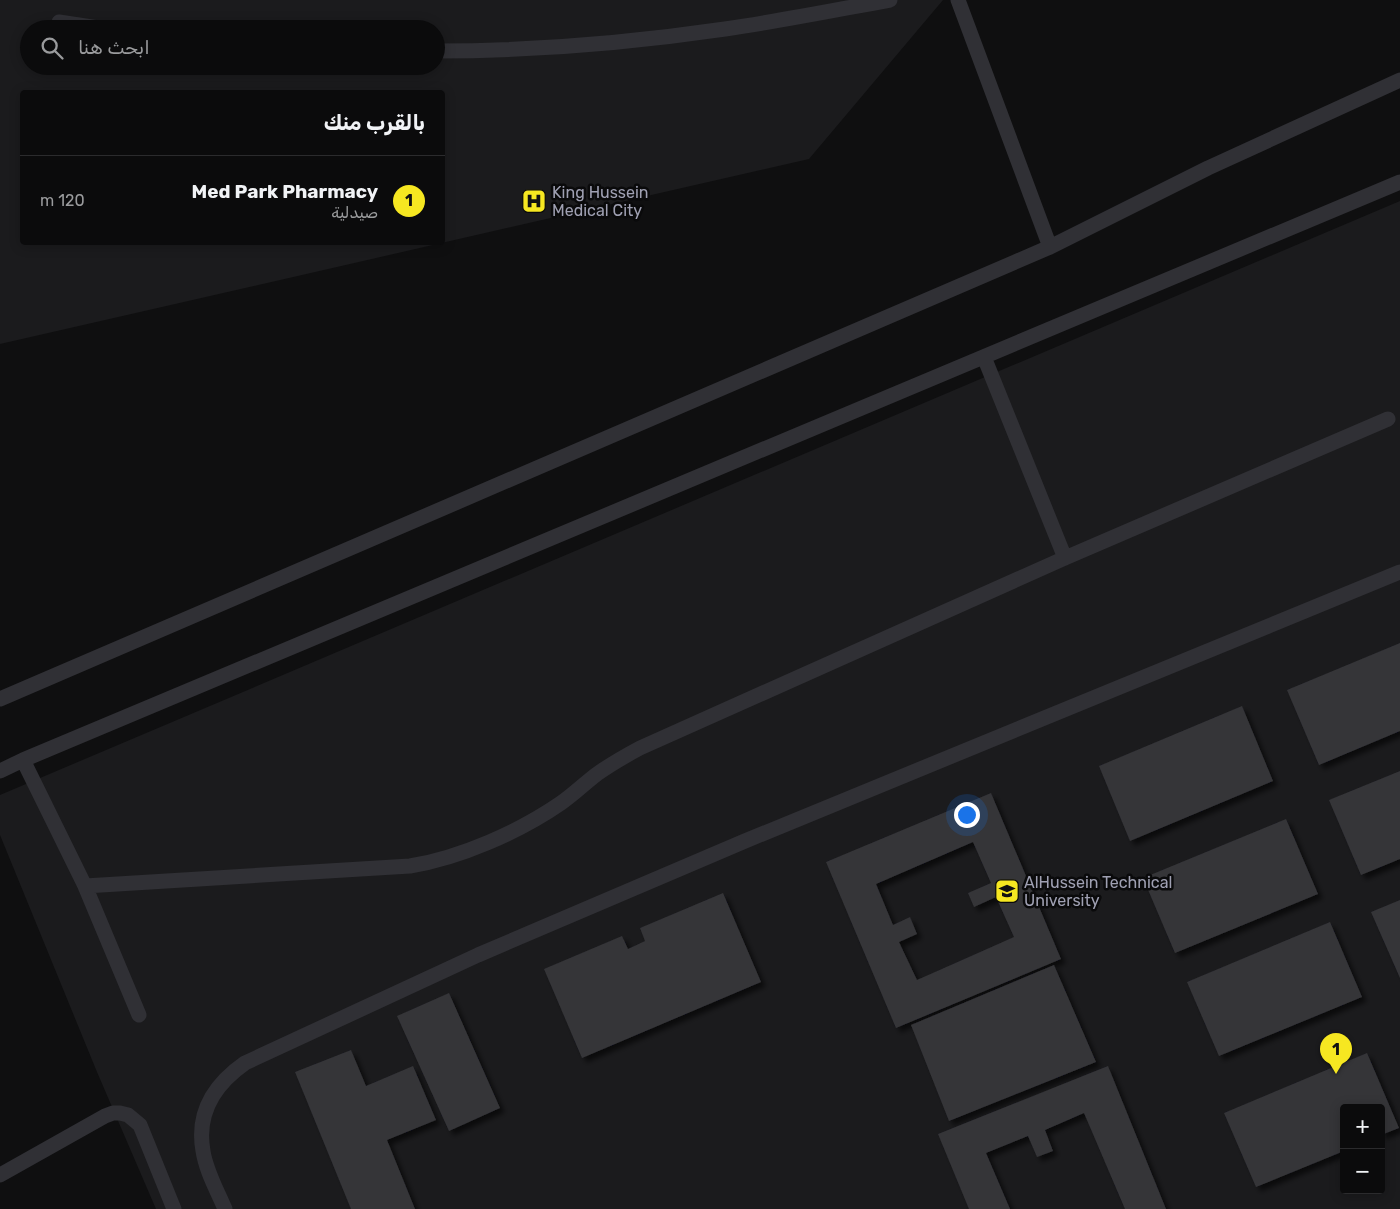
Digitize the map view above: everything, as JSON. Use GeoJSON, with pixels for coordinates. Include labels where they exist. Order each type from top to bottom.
{"type":"FeatureCollection","features":[{"type":"Feature","properties":{"kind":"lane"},"geometry":{"type":"LineString","coordinates":[[445,51],[552,47],[639,40],[725,29],[890,0]]}},
{"type":"Feature","properties":{"kind":"lane"},"geometry":{"type":"LineString","coordinates":[[958,0],[1050,247]]}},
{"type":"Feature","properties":{"kind":"lane"},"geometry":{"type":"LineString","coordinates":[[0,699],[1050,247],[1208,168],[1400,80]]}},
{"type":"Feature","properties":{"kind":"lane"},"geometry":{"type":"LineString","coordinates":[[0,771],[1400,182]]}},
{"type":"Feature","properties":{"kind":"lane"},"geometry":{"type":"LineString","coordinates":[[984,357],[1065,558]]}},
{"type":"Feature","properties":{"kind":"lane"},"geometry":{"type":"LineString","coordinates":[[85,886],[410,866],[446,859],[463,853],[527,824],[546,813],[578,791],[597,774],[640,748],[1065,558],[1388,419]]}},
{"type":"Feature","properties":{"kind":"lane"},"geometry":{"type":"LineString","coordinates":[[225,1209],[203,1151],[202,1130],[205,1110],[215,1091],[228,1075],[245,1063],[478,956],[736,845],[1400,572]]}},
{"type":"Feature","properties":{"kind":"lane"},"geometry":{"type":"LineString","coordinates":[[23,760],[85,886],[139,1015]]}},
{"type":"Feature","properties":{"kind":"lane"},"geometry":{"type":"LineString","coordinates":[[0,1174],[105,1116],[120,1113],[128,1115],[140,1126],[174,1209]]}},
{"type":"Feature","properties":{"kind":"shaded area","name":"King Hussein Medical City"},"geometry":{"type":"Polygon","coordinates":[[[0,0],[943,0],[809,159],[445,242],[445,90],[20,90],[20,245],[433,245],[0,344],[0,0]]]}},
{"type":"Feature","properties":{"kind":"shaded area"},"geometry":{"type":"Polygon","coordinates":[[[1400,201],[1400,1209],[156,1209],[97,1072],[0,835],[0,795],[1400,201]]]}},
{"type":"Feature","properties":{"kind":"building"},"geometry":{"type":"Polygon","coordinates":[[[1400,643],[1400,731],[1319,765],[1287,690],[1400,643]]]}},
{"type":"Feature","properties":{"kind":"building"},"geometry":{"type":"Polygon","coordinates":[[[1242,706],[1273,781],[1130,841],[1099,766],[1242,706]]]}},
{"type":"Feature","properties":{"kind":"building"},"geometry":{"type":"Polygon","coordinates":[[[1400,771],[1400,859],[1361,875],[1329,800],[1400,771]]]}},
{"type":"Feature","properties":{"kind":"building"},"geometry":{"type":"Polygon","coordinates":[[[991,793],[1061,959],[896,1028],[826,862],[991,793]],[[973,842],[876,884],[893,925],[910,917],[917,934],[899,942],[917,980],[1014,937],[996,897],[974,907],[968,893],[991,883],[973,842]]]}},
{"type":"Feature","properties":{"kind":"building"},"geometry":{"type":"Polygon","coordinates":[[[1286,819],[1318,894],[1175,953],[1143,878],[1286,819]]]}},
{"type":"Feature","properties":{"kind":"building"},"geometry":{"type":"Polygon","coordinates":[[[723,893],[761,982],[582,1058],[544,969],[622,936],[628,949],[645,941],[640,928],[723,893]]]}},
{"type":"Feature","properties":{"kind":"building"},"geometry":{"type":"Polygon","coordinates":[[[1400,900],[1400,978],[1371,912],[1400,900]]]}},
{"type":"Feature","properties":{"kind":"building"},"geometry":{"type":"Polygon","coordinates":[[[1330,922],[1362,997],[1219,1056],[1187,982],[1330,922]]]}},
{"type":"Feature","properties":{"kind":"building"},"geometry":{"type":"Polygon","coordinates":[[[1054,965],[1096,1062],[949,1121],[911,1025],[1054,965]]]}},
{"type":"Feature","properties":{"kind":"building"},"geometry":{"type":"Polygon","coordinates":[[[449,993],[500,1108],[449,1131],[397,1016],[449,993]]]}},
{"type":"Feature","properties":{"kind":"building"},"geometry":{"type":"Polygon","coordinates":[[[351,1050],[366,1086],[413,1066],[436,1120],[387,1140],[415,1209],[351,1209],[295,1072],[351,1050]]]}},
{"type":"Feature","properties":{"kind":"building"},"geometry":{"type":"Polygon","coordinates":[[[1367,1053],[1399,1128],[1385,1133],[1385,1104],[1340,1104],[1340,1153],[1256,1187],[1224,1113],[1367,1053]]]}},
{"type":"Feature","properties":{"kind":"building"},"geometry":{"type":"Polygon","coordinates":[[[1108,1066],[1166,1209],[1125,1209],[1084,1113],[1045,1130],[1053,1151],[1037,1157],[1028,1136],[986,1153],[1010,1209],[969,1209],[938,1134],[1108,1066]]]}},
{"type":"Feature","properties":{"kind":"place","name":"King Hussein Medical City"},"geometry":{"type":"Point","coordinates":[534,201]}},
{"type":"Feature","properties":{"kind":"place","name":"AlHussein Technical University"},"geometry":{"type":"Point","coordinates":[1007,891]}},
{"type":"Feature","properties":{"kind":"place","name":"Med Park Pharmacy"},"geometry":{"type":"Point","coordinates":[1336,1074]}}]}
